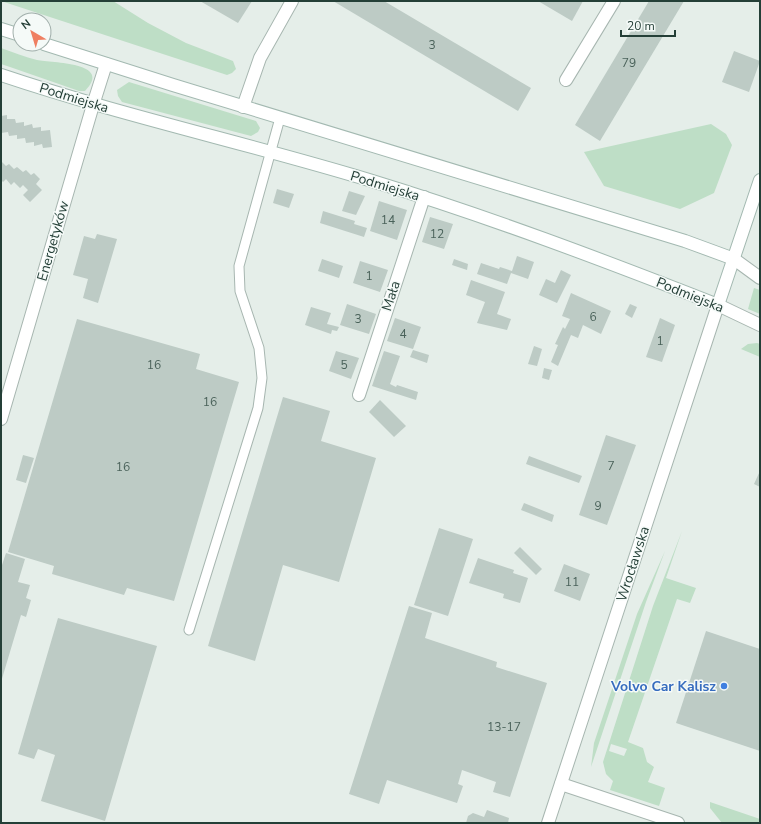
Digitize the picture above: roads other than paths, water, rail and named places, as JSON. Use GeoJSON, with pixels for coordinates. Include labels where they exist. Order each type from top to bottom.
{"type":"FeatureCollection","features":[{"type":"Feature","properties":{"kind":"main road"},"geometry":{"type":"LineString","coordinates":[[243,107],[260,58],[292,1]]}},
{"type":"Feature","properties":{"kind":"main road"},"geometry":{"type":"LineString","coordinates":[[566,80],[614,1]]}},
{"type":"Feature","properties":{"kind":"main road"},"geometry":{"type":"LineString","coordinates":[[1,29],[12,32]]}},
{"type":"Feature","properties":{"kind":"main road"},"geometry":{"type":"LineString","coordinates":[[52,47],[243,107],[685,241],[734,259],[760,278]]}},
{"type":"Feature","properties":{"kind":"main road","name":"Energetyków"},"geometry":{"type":"LineString","coordinates":[[1,419],[92,105],[106,64]]}},
{"type":"Feature","properties":{"kind":"main road","name":"Podmiejska"},"geometry":{"type":"LineString","coordinates":[[1,75],[92,105],[270,152],[424,198],[511,226],[718,305],[760,325]]}},
{"type":"Feature","properties":{"kind":"main road","name":"Wrocławska"},"geometry":{"type":"LineString","coordinates":[[548,823],[760,180]]}},
{"type":"Feature","properties":{"kind":"main road","name":"Mała"},"geometry":{"type":"LineString","coordinates":[[358,395],[424,198]]}},
{"type":"Feature","properties":{"kind":"main road"},"geometry":{"type":"LineString","coordinates":[[561,784],[678,823]]}},
{"type":"Feature","properties":{"kind":"lane"},"geometry":{"type":"LineString","coordinates":[[189,630],[258,408],[262,378],[259,348],[240,291],[239,266],[280,118]]}},
{"type":"Feature","properties":{"kind":"place","name":"Volvo Car Kalisz"},"geometry":{"type":"Point","coordinates":[724,686]}}]}
